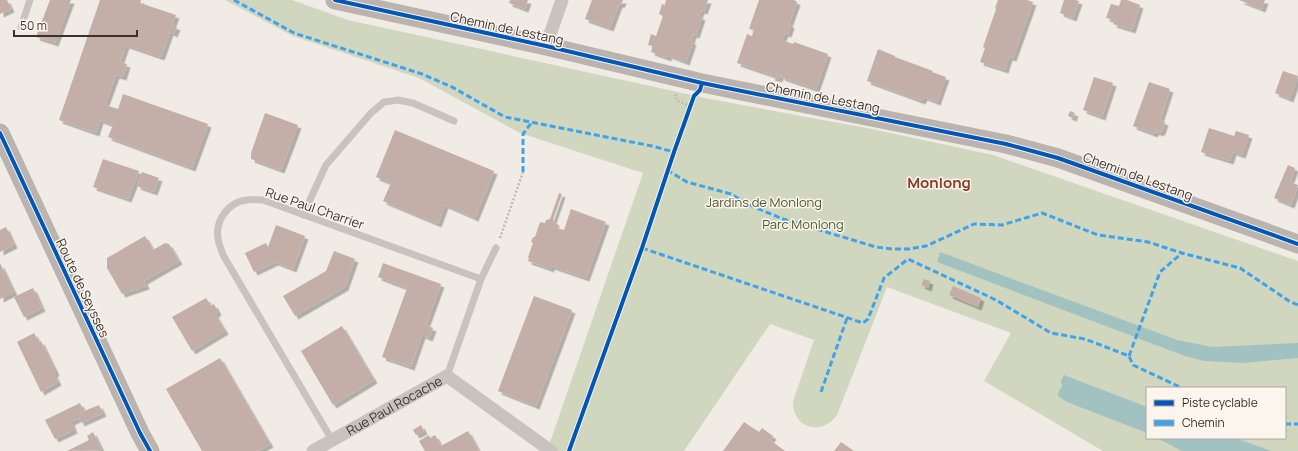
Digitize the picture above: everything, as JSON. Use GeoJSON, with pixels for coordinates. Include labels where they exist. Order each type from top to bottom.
{"type":"FeatureCollection","features":[{"type":"Feature","properties":{"kind":"street","name":"Chemin de Lestang"},"geometry":{"type":"LineString","coordinates":[[335,0],[546,46],[702,83],[1028,150],[1058,158],[1298,244]]}},
{"type":"Feature","properties":{"kind":"street"},"geometry":{"type":"LineString","coordinates":[[546,46],[562,0]]}},
{"type":"Feature","properties":{"kind":"street","name":"Route de Seysses"},"geometry":{"type":"LineString","coordinates":[[0,133],[140,433],[150,451]]}},
{"type":"Feature","properties":{"kind":"street","name":"Rue Paul Rocache"},"geometry":{"type":"LineString","coordinates":[[313,451],[447,376],[551,451]]}},
{"type":"Feature","properties":{"kind":"lane"},"geometry":{"type":"LineString","coordinates":[[21,27],[30,0]]}},
{"type":"Feature","properties":{"kind":"lane"},"geometry":{"type":"LineString","coordinates":[[303,215],[326,165],[371,113],[384,102],[398,100],[413,103],[454,121]]}},
{"type":"Feature","properties":{"kind":"lane","name":"Rue Paul Charrier"},"geometry":{"type":"LineString","coordinates":[[332,440],[223,255],[218,242],[218,228],[222,214],[233,204],[247,200],[263,200],[481,279]]}},
{"type":"Feature","properties":{"kind":"lane"},"geometry":{"type":"LineString","coordinates":[[447,376],[481,279],[496,248]]}},
{"type":"Feature","properties":{"kind":"path"},"geometry":{"type":"LineString","coordinates":[[496,248],[523,172]]}},
{"type":"Feature","properties":{"kind":"green space","name":"Parc Monlong"},"geometry":{"type":"Polygon","coordinates":[[[225,0],[292,0],[348,20],[710,99],[872,129],[993,155],[1298,261],[1298,451],[1103,451],[984,381],[1011,333],[887,287],[837,415],[823,426],[809,426],[802,423],[797,418],[793,401],[814,340],[770,324],[684,451],[547,451],[643,173],[520,133],[419,78],[293,36],[225,0]]]}},
{"type":"Feature","properties":{"kind":"water"},"geometry":{"type":"Polygon","coordinates":[[[940,252],[1177,340],[1212,347],[1298,343],[1298,358],[1243,363],[1204,361],[1185,356],[937,262],[940,252]]]}},
{"type":"Feature","properties":{"kind":"water"},"geometry":{"type":"Polygon","coordinates":[[[1064,375],[1146,407],[1146,433],[1067,402],[1058,396],[1062,386],[1061,381],[1064,375]]]}},
{"type":"Feature","properties":{"kind":"water"},"geometry":{"type":"Polygon","coordinates":[[[1159,439],[1238,439],[1271,451],[1182,451],[1159,439]]]}},
{"type":"Feature","properties":{"kind":"building"},"geometry":{"type":"Polygon","coordinates":[[[0,0],[7,0],[11,9],[0,14],[0,0]]]}},
{"type":"Feature","properties":{"kind":"building"},"geometry":{"type":"Polygon","coordinates":[[[50,0],[71,0],[55,43],[36,37],[50,0]]]}},
{"type":"Feature","properties":{"kind":"building"},"geometry":{"type":"Polygon","coordinates":[[[100,0],[141,0],[140,3],[176,15],[172,25],[177,27],[174,34],[170,32],[161,57],[126,45],[120,62],[127,64],[123,77],[116,75],[105,105],[118,109],[123,94],[208,124],[192,168],[108,137],[113,125],[100,120],[96,133],[59,120],[100,0]]]}},
{"type":"Feature","properties":{"kind":"building"},"geometry":{"type":"Polygon","coordinates":[[[510,0],[528,0],[525,9],[509,3],[510,0]]]}},
{"type":"Feature","properties":{"kind":"building"},"geometry":{"type":"Polygon","coordinates":[[[592,0],[623,0],[621,5],[619,4],[610,28],[585,19],[592,0]]]}},
{"type":"Feature","properties":{"kind":"building"},"geometry":{"type":"Polygon","coordinates":[[[666,0],[708,0],[704,11],[701,10],[699,16],[702,17],[696,35],[693,34],[691,41],[693,42],[686,62],[668,55],[668,58],[651,52],[653,46],[648,45],[651,34],[656,36],[663,16],[659,14],[662,4],[665,5],[666,0]]]}},
{"type":"Feature","properties":{"kind":"building"},"geometry":{"type":"Polygon","coordinates":[[[759,0],[794,0],[797,2],[789,24],[791,25],[788,34],[785,33],[782,40],[793,44],[794,42],[828,54],[816,89],[781,77],[782,76],[780,75],[779,79],[771,77],[772,75],[737,63],[747,34],[752,36],[754,30],[749,29],[759,0]]]}},
{"type":"Feature","properties":{"kind":"building"},"geometry":{"type":"Polygon","coordinates":[[[998,0],[1027,0],[1033,2],[1013,58],[1009,57],[1005,70],[980,62],[985,48],[983,47],[998,0]]]}},
{"type":"Feature","properties":{"kind":"building"},"geometry":{"type":"Polygon","coordinates":[[[1064,0],[1079,1],[1073,18],[1060,13],[1064,0]]]}},
{"type":"Feature","properties":{"kind":"building"},"geometry":{"type":"Polygon","coordinates":[[[1121,0],[1127,0],[1140,5],[1132,30],[1113,24],[1115,20],[1106,18],[1111,4],[1119,6],[1121,0]]]}},
{"type":"Feature","properties":{"kind":"building"},"geometry":{"type":"Polygon","coordinates":[[[1239,0],[1265,0],[1262,9],[1239,0]]]}},
{"type":"Feature","properties":{"kind":"building"},"geometry":{"type":"Polygon","coordinates":[[[878,49],[946,77],[937,102],[924,97],[922,101],[867,81],[878,49]]]}},
{"type":"Feature","properties":{"kind":"building"},"geometry":{"type":"Polygon","coordinates":[[[1283,71],[1298,76],[1290,99],[1275,93],[1283,71]]]}},
{"type":"Feature","properties":{"kind":"building"},"geometry":{"type":"Polygon","coordinates":[[[1094,77],[1113,83],[1102,117],[1083,110],[1094,77]]]}},
{"type":"Feature","properties":{"kind":"building"},"geometry":{"type":"Polygon","coordinates":[[[1149,82],[1170,89],[1160,120],[1165,122],[1162,131],[1159,133],[1156,131],[1154,134],[1133,126],[1149,82]]]}},
{"type":"Feature","properties":{"kind":"building"},"geometry":{"type":"Polygon","coordinates":[[[1070,111],[1075,113],[1073,118],[1068,116],[1070,111]]]}},
{"type":"Feature","properties":{"kind":"building"},"geometry":{"type":"Polygon","coordinates":[[[265,113],[298,125],[281,170],[251,159],[251,153],[265,113]]]}},
{"type":"Feature","properties":{"kind":"building"},"geometry":{"type":"Polygon","coordinates":[[[1209,128],[1234,136],[1236,131],[1249,135],[1242,155],[1233,152],[1230,161],[1201,152],[1209,128]]]}},
{"type":"Feature","properties":{"kind":"building"},"geometry":{"type":"Polygon","coordinates":[[[395,130],[494,171],[475,218],[445,205],[438,224],[383,201],[391,183],[376,177],[395,130]]]}},
{"type":"Feature","properties":{"kind":"building"},"geometry":{"type":"Polygon","coordinates":[[[103,159],[139,171],[128,199],[93,187],[103,159]]]}},
{"type":"Feature","properties":{"kind":"building"},"geometry":{"type":"Polygon","coordinates":[[[1288,165],[1295,168],[1290,182],[1298,185],[1291,205],[1274,198],[1288,165]]]}},
{"type":"Feature","properties":{"kind":"building"},"geometry":{"type":"Polygon","coordinates":[[[142,172],[159,178],[154,192],[137,186],[142,172]]]}},
{"type":"Feature","properties":{"kind":"building"},"geometry":{"type":"Polygon","coordinates":[[[559,193],[562,194],[553,220],[556,223],[554,227],[564,230],[571,209],[606,222],[586,278],[551,266],[551,269],[528,261],[533,243],[531,242],[533,237],[535,237],[540,222],[545,223],[546,220],[550,219],[559,193]]]}},
{"type":"Feature","properties":{"kind":"building"},"geometry":{"type":"Polygon","coordinates":[[[276,225],[305,236],[293,269],[275,262],[254,272],[245,253],[266,243],[268,247],[276,225]]]}},
{"type":"Feature","properties":{"kind":"building"},"geometry":{"type":"Polygon","coordinates":[[[6,227],[14,245],[0,252],[0,230],[6,227]]]}},
{"type":"Feature","properties":{"kind":"building"},"geometry":{"type":"Polygon","coordinates":[[[145,236],[153,250],[165,243],[169,244],[179,261],[144,281],[146,286],[122,294],[107,268],[107,258],[145,236]]]}},
{"type":"Feature","properties":{"kind":"building"},"geometry":{"type":"Polygon","coordinates":[[[334,251],[355,259],[345,287],[295,316],[283,296],[326,271],[334,251]]]}},
{"type":"Feature","properties":{"kind":"building"},"geometry":{"type":"Polygon","coordinates":[[[0,263],[14,292],[0,299],[0,263]]]}},
{"type":"Feature","properties":{"kind":"building"},"geometry":{"type":"Polygon","coordinates":[[[383,263],[441,284],[426,325],[433,328],[429,338],[422,335],[411,367],[382,357],[407,288],[378,277],[383,263]]]}},
{"type":"Feature","properties":{"kind":"building"},"geometry":{"type":"Polygon","coordinates":[[[924,279],[930,281],[928,288],[921,285],[924,279]]]}},
{"type":"Feature","properties":{"kind":"building"},"geometry":{"type":"Polygon","coordinates":[[[953,286],[981,298],[978,307],[949,295],[953,286]]]}},
{"type":"Feature","properties":{"kind":"building"},"geometry":{"type":"Polygon","coordinates":[[[33,288],[42,308],[24,317],[14,297],[33,288]]]}},
{"type":"Feature","properties":{"kind":"building"},"geometry":{"type":"Polygon","coordinates":[[[534,296],[572,310],[536,406],[498,391],[534,296]]]}},
{"type":"Feature","properties":{"kind":"building"},"geometry":{"type":"Polygon","coordinates":[[[206,298],[211,306],[214,304],[218,312],[215,314],[225,331],[192,351],[172,317],[206,298]]]}},
{"type":"Feature","properties":{"kind":"building"},"geometry":{"type":"Polygon","coordinates":[[[342,326],[374,380],[333,405],[301,351],[342,326]]]}},
{"type":"Feature","properties":{"kind":"building"},"geometry":{"type":"Polygon","coordinates":[[[34,333],[39,342],[41,341],[56,372],[54,374],[58,382],[41,392],[17,342],[34,333]]]}},
{"type":"Feature","properties":{"kind":"building"},"geometry":{"type":"Polygon","coordinates":[[[220,358],[270,444],[257,451],[202,451],[166,389],[220,358]]]}},
{"type":"Feature","properties":{"kind":"building"},"geometry":{"type":"Polygon","coordinates":[[[80,403],[84,411],[99,405],[103,413],[81,423],[79,418],[71,422],[74,430],[55,439],[45,420],[80,403]]]}},
{"type":"Feature","properties":{"kind":"building"},"geometry":{"type":"Polygon","coordinates":[[[744,422],[759,432],[762,428],[773,436],[770,440],[785,451],[723,451],[744,422]]]}},
{"type":"Feature","properties":{"kind":"building"},"geometry":{"type":"Polygon","coordinates":[[[421,425],[424,431],[416,435],[413,430],[421,425]]]}},
{"type":"Feature","properties":{"kind":"building"},"geometry":{"type":"Polygon","coordinates":[[[468,431],[479,451],[425,451],[419,441],[429,435],[430,438],[435,435],[441,446],[468,431]]]}},
{"type":"Feature","properties":{"kind":"building"},"geometry":{"type":"Polygon","coordinates":[[[93,432],[102,450],[67,451],[89,440],[87,436],[93,432]]]}},
{"type":"Feature","properties":{"kind":"building"},"geometry":{"type":"Polygon","coordinates":[[[841,442],[854,451],[834,451],[841,442]]]}},
{"type":"Feature","properties":{"kind":"marked path"},"geometry":{"type":"LineString","coordinates":[[234,0],[294,33],[422,74],[452,87],[505,117],[652,146],[674,152]]}},
{"type":"Feature","properties":{"kind":"marked path"},"geometry":{"type":"LineString","coordinates":[[523,172],[523,134],[532,122]]}},
{"type":"Feature","properties":{"kind":"marked path"},"geometry":{"type":"LineString","coordinates":[[667,170],[687,182],[731,194],[747,204],[783,219],[876,247],[892,249],[909,249],[926,246],[974,224],[1002,225],[1042,213],[1098,235],[1148,242],[1182,253],[1240,268],[1289,301],[1298,305]]}},
{"type":"Feature","properties":{"kind":"marked path"},"geometry":{"type":"LineString","coordinates":[[642,248],[863,323],[868,319],[884,278],[908,259],[996,300],[1051,333],[1085,339],[1129,356],[1133,365],[1180,387]]}},
{"type":"Feature","properties":{"kind":"marked path"},"geometry":{"type":"LineString","coordinates":[[1129,356],[1160,272],[1182,253]]}},
{"type":"Feature","properties":{"kind":"marked path"},"geometry":{"type":"LineString","coordinates":[[821,392],[847,318]]}},
{"type":"Feature","properties":{"kind":"marked path"},"geometry":{"type":"LineString","coordinates":[[1286,424],[1298,424]]}},
{"type":"Feature","properties":{"kind":"cycle path"},"geometry":{"type":"LineString","coordinates":[[335,0],[546,46],[702,83],[1006,144],[1058,158],[1298,244]]}},
{"type":"Feature","properties":{"kind":"cycle path"},"geometry":{"type":"LineString","coordinates":[[569,451],[642,248],[694,96],[700,90],[702,83]]}},
{"type":"Feature","properties":{"kind":"cycle path"},"geometry":{"type":"LineString","coordinates":[[0,133],[140,433],[150,451]]}},
{"type":"Feature","properties":{"kind":"district","name":"Monlong"},"geometry":{"type":"Point","coordinates":[939,182]}},
{"type":"Feature","properties":{"kind":"park label","name":"Jardins de Monlong"},"geometry":{"type":"Point","coordinates":[764,202]}}]}
